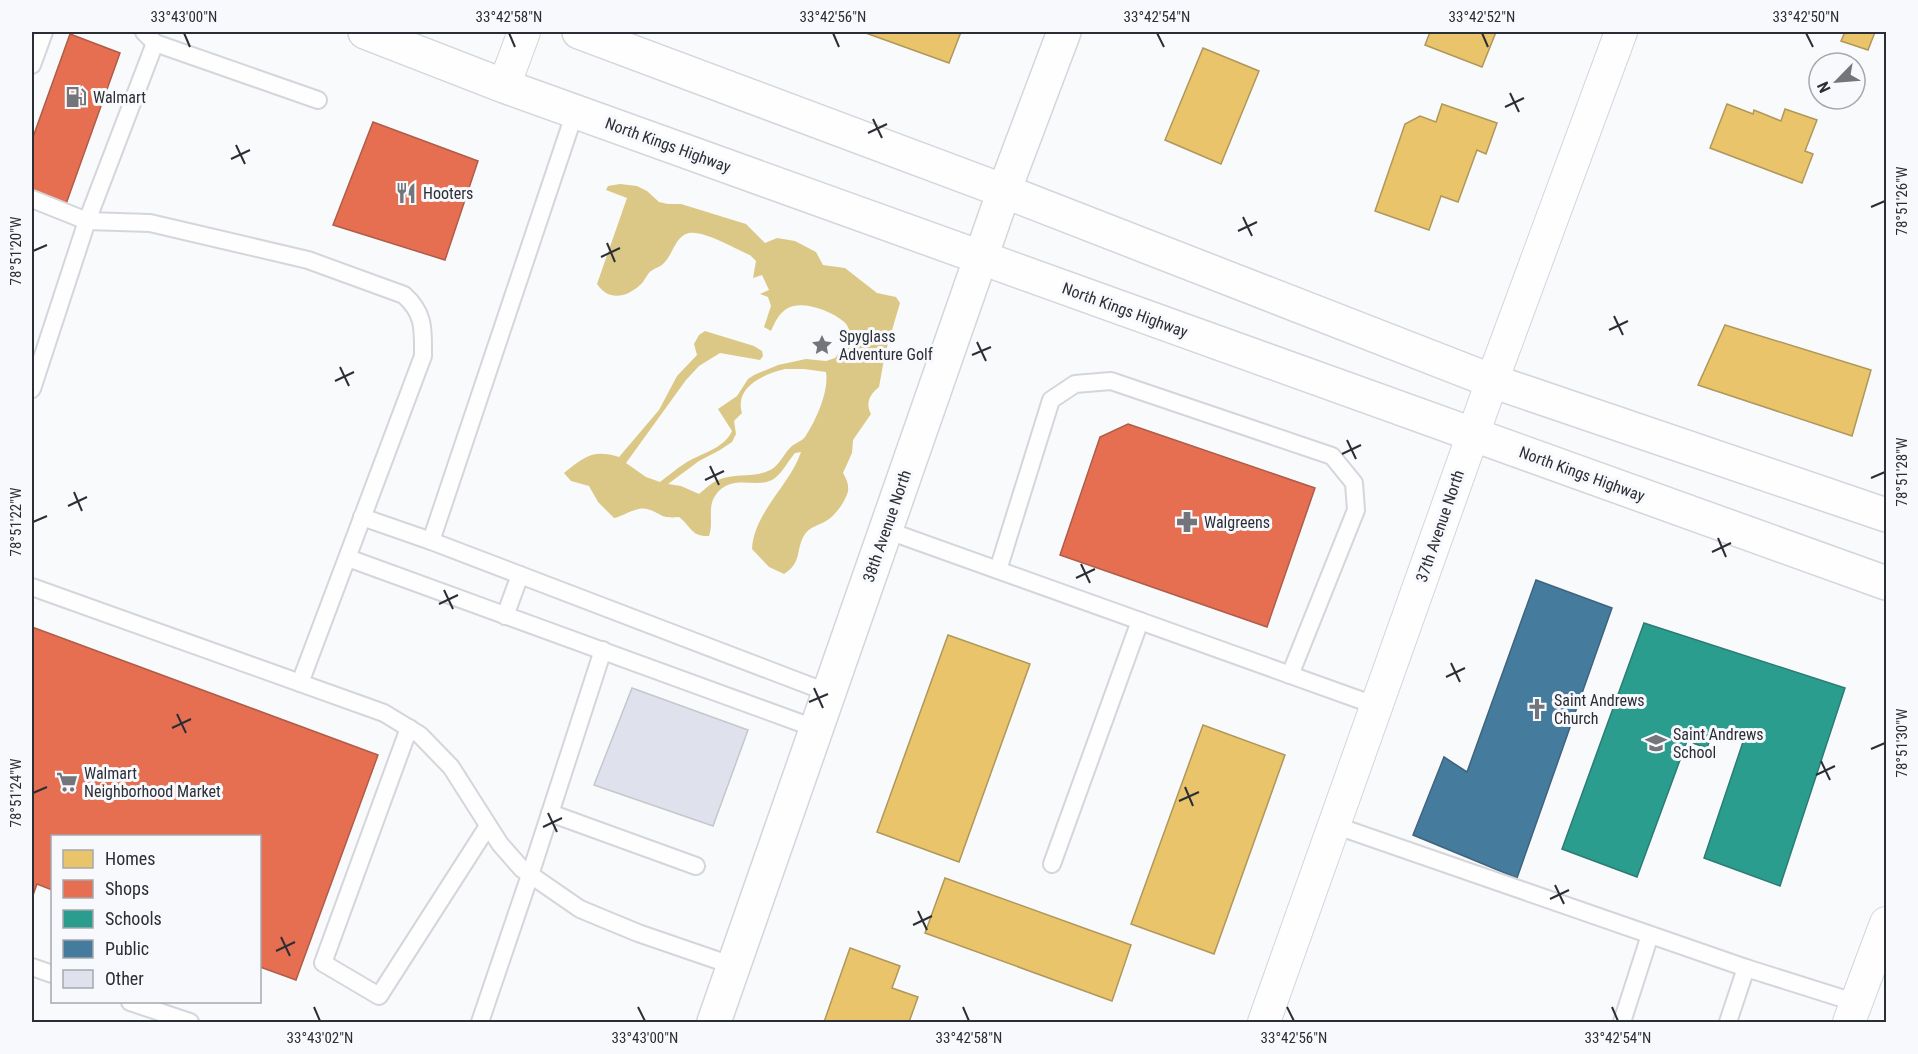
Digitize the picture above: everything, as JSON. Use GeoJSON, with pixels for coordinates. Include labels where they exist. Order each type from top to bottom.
{"type":"FeatureCollection","features":[{"type":"Feature","properties":{"kind":"main road","name":"North Kings Highway"},"geometry":{"type":"LineString","coordinates":[[365,32],[575,112],[1887,583]]}},
{"type":"Feature","properties":{"kind":"main road"},"geometry":{"type":"LineString","coordinates":[[579,32],[1004,191],[1492,381],[1887,515]]}},
{"type":"Feature","properties":{"kind":"main road","name":"38th Avenue North"},"geometry":{"type":"LineString","coordinates":[[714,1023],[980,258],[1064,32]]}},
{"type":"Feature","properties":{"kind":"street"},"geometry":{"type":"LineString","coordinates":[[504,86],[524,32]]}},
{"type":"Feature","properties":{"kind":"street","name":"37th Avenue North"},"geometry":{"type":"LineString","coordinates":[[1264,1023],[1492,381],[1621,32]]}},
{"type":"Feature","properties":{"kind":"street"},"geometry":{"type":"LineString","coordinates":[[1853,1013],[1887,923]]}},
{"type":"Feature","properties":{"kind":"lane"},"geometry":{"type":"LineString","coordinates":[[32,65],[44,32]]}},
{"type":"Feature","properties":{"kind":"lane"},"geometry":{"type":"LineString","coordinates":[[32,389],[150,37],[318,100]]}},
{"type":"Feature","properties":{"kind":"lane"},"geometry":{"type":"LineString","coordinates":[[431,541],[575,112]]}},
{"type":"Feature","properties":{"kind":"lane"},"geometry":{"type":"LineString","coordinates":[[32,199],[87,221],[150,223],[308,260],[404,295],[415,305],[421,318],[423,356],[300,683]]}},
{"type":"Feature","properties":{"kind":"lane"},"geometry":{"type":"LineString","coordinates":[[998,570],[1051,400],[1075,384],[1111,381],[1332,456],[1354,483],[1356,510],[1290,675]]}},
{"type":"Feature","properties":{"kind":"lane"},"geometry":{"type":"LineString","coordinates":[[362,517],[431,541],[829,693]]}},
{"type":"Feature","properties":{"kind":"lane"},"geometry":{"type":"LineString","coordinates":[[886,530],[1377,706]]}},
{"type":"Feature","properties":{"kind":"lane"},"geometry":{"type":"LineString","coordinates":[[348,558],[817,729]]}},
{"type":"Feature","properties":{"kind":"lane"},"geometry":{"type":"LineString","coordinates":[[505,616],[520,575]]}},
{"type":"Feature","properties":{"kind":"lane"},"geometry":{"type":"LineString","coordinates":[[32,587],[384,713],[420,735],[451,766],[488,826],[514,861],[530,875],[580,909],[638,933],[734,966]]}},
{"type":"Feature","properties":{"kind":"lane"},"geometry":{"type":"LineString","coordinates":[[1052,864],[1140,621]]}},
{"type":"Feature","properties":{"kind":"lane"},"geometry":{"type":"LineString","coordinates":[[480,1023],[603,650]]}},
{"type":"Feature","properties":{"kind":"lane"},"geometry":{"type":"LineString","coordinates":[[409,728],[323,963],[378,996],[488,826]]}},
{"type":"Feature","properties":{"kind":"lane"},"geometry":{"type":"LineString","coordinates":[[550,813],[696,866]]}},
{"type":"Feature","properties":{"kind":"lane"},"geometry":{"type":"LineString","coordinates":[[1334,825],[1746,968],[1853,1013]]}},
{"type":"Feature","properties":{"kind":"lane"},"geometry":{"type":"LineString","coordinates":[[1622,1023],[1650,934]]}},
{"type":"Feature","properties":{"kind":"lane"},"geometry":{"type":"LineString","coordinates":[[32,967],[51,974]]}},
{"type":"Feature","properties":{"kind":"lane"},"geometry":{"type":"LineString","coordinates":[[1728,1023],[1746,968]]}},
{"type":"Feature","properties":{"kind":"lane"},"geometry":{"type":"LineString","coordinates":[[133,1003],[190,1023]]}},
{"type":"Feature","properties":{"kind":"shaded area"},"geometry":{"type":"Polygon","coordinates":[[[620,184],[637,186],[647,191],[659,202],[681,204],[746,224],[765,243],[777,238],[795,241],[816,252],[823,265],[845,268],[877,293],[896,297],[900,303],[885,354],[879,387],[869,399],[868,406],[871,414],[853,440],[852,453],[843,473],[848,484],[847,495],[833,516],[805,534],[794,565],[784,574],[769,567],[752,549],[754,536],[765,511],[789,476],[801,452],[795,453],[775,478],[761,483],[729,484],[721,489],[711,505],[709,536],[698,535],[679,517],[664,516],[643,508],[614,518],[598,502],[589,486],[571,481],[564,473],[595,454],[619,457],[659,410],[677,376],[697,355],[694,344],[699,335],[705,331],[754,346],[762,351],[763,356],[760,360],[720,353],[699,366],[686,380],[626,463],[646,477],[660,482],[690,460],[723,443],[732,431],[718,409],[737,396],[748,379],[778,365],[806,359],[826,361],[835,358],[851,337],[849,328],[843,321],[831,314],[801,305],[785,310],[771,331],[764,327],[771,306],[768,297],[760,294],[769,290],[762,275],[753,278],[756,261],[750,255],[702,234],[689,233],[680,238],[662,265],[651,271],[642,283],[629,293],[617,296],[606,293],[597,284],[627,198],[606,190],[608,186],[620,184]],[[785,369],[768,374],[753,383],[742,396],[742,413],[734,421],[736,434],[732,442],[699,461],[668,484],[681,486],[699,494],[718,480],[762,473],[775,467],[792,446],[805,437],[824,397],[826,372],[785,369]]]}},
{"type":"Feature","properties":{"kind":"building: Homes"},"geometry":{"type":"Polygon","coordinates":[[[863,32],[961,32],[949,63],[863,32]]]}},
{"type":"Feature","properties":{"kind":"building: Homes"},"geometry":{"type":"Polygon","coordinates":[[[1430,32],[1496,32],[1482,67],[1425,45],[1430,32]]]}},
{"type":"Feature","properties":{"kind":"building: Homes"},"geometry":{"type":"Polygon","coordinates":[[[1845,32],[1875,32],[1868,50],[1841,41],[1845,32]]]}},
{"type":"Feature","properties":{"kind":"building: Homes"},"geometry":{"type":"Polygon","coordinates":[[[1203,48],[1259,71],[1221,164],[1165,140],[1203,48]]]}},
{"type":"Feature","properties":{"kind":"building: Homes"},"geometry":{"type":"Polygon","coordinates":[[[1442,104],[1497,123],[1486,154],[1477,150],[1458,202],[1441,196],[1429,230],[1375,211],[1405,124],[1420,116],[1436,122],[1442,104]]]}},
{"type":"Feature","properties":{"kind":"building: Homes"},"geometry":{"type":"Polygon","coordinates":[[[1727,104],[1753,114],[1754,110],[1781,121],[1785,109],[1817,120],[1805,151],[1813,154],[1802,183],[1710,148],[1727,104]]]}},
{"type":"Feature","properties":{"kind":"building: Homes"},"geometry":{"type":"Polygon","coordinates":[[[1725,325],[1871,370],[1852,436],[1698,385],[1725,325]]]}},
{"type":"Feature","properties":{"kind":"building: Homes"},"geometry":{"type":"Polygon","coordinates":[[[948,635],[1030,664],[959,862],[877,832],[948,635]]]}},
{"type":"Feature","properties":{"kind":"building: Homes"},"geometry":{"type":"Polygon","coordinates":[[[1203,725],[1285,755],[1214,954],[1131,924],[1203,725]]]}},
{"type":"Feature","properties":{"kind":"building: Homes"},"geometry":{"type":"Polygon","coordinates":[[[945,878],[1131,945],[1112,1001],[925,933],[945,878]]]}},
{"type":"Feature","properties":{"kind":"building: Homes"},"geometry":{"type":"Polygon","coordinates":[[[850,948],[900,966],[892,988],[918,997],[909,1022],[824,1022],[850,948]]]}},
{"type":"Feature","properties":{"kind":"building: Shops","name":"Walmart"},"geometry":{"type":"Polygon","coordinates":[[[70,34],[120,53],[66,204],[32,191],[32,140],[70,34]]]}},
{"type":"Feature","properties":{"kind":"building: Shops","name":"Hooters"},"geometry":{"type":"Polygon","coordinates":[[[373,122],[478,161],[445,260],[333,225],[373,122]]]}},
{"type":"Feature","properties":{"kind":"building: Shops","name":"Walgreens"},"geometry":{"type":"Polygon","coordinates":[[[1128,424],[1315,488],[1267,627],[1060,555],[1100,437],[1128,424]]]}},
{"type":"Feature","properties":{"kind":"building: Shops"},"geometry":{"type":"Polygon","coordinates":[[[32,627],[378,755],[296,980],[261,967],[261,835],[51,835],[51,890],[37,884],[32,898],[32,627]]]}},
{"type":"Feature","properties":{"kind":"building: Schools"},"geometry":{"type":"Polygon","coordinates":[[[1644,623],[1845,688],[1780,886],[1704,858],[1744,739],[1714,728],[1707,748],[1687,741],[1637,877],[1562,849],[1644,623]]]}},
{"type":"Feature","properties":{"kind":"building: Public"},"geometry":{"type":"Polygon","coordinates":[[[1536,580],[1612,608],[1517,878],[1413,835],[1444,757],[1467,772],[1536,580]]]}},
{"type":"Feature","properties":{"kind":"building: Other"},"geometry":{"type":"Polygon","coordinates":[[[632,688],[748,730],[713,826],[594,785],[632,688]]]}},
{"type":"Feature","properties":{"kind":"place","name":"Walmart"},"geometry":{"type":"Point","coordinates":[76,97]}},
{"type":"Feature","properties":{"kind":"place","name":"Hooters"},"geometry":{"type":"Point","coordinates":[406,193]}},
{"type":"Feature","properties":{"kind":"place","name":"Spyglass Adventure Golf"},"geometry":{"type":"Point","coordinates":[822,345]}},
{"type":"Feature","properties":{"kind":"place","name":"Walgreens"},"geometry":{"type":"Point","coordinates":[1187,522]}},
{"type":"Feature","properties":{"kind":"place","name":"Saint Andrews Church"},"geometry":{"type":"Point","coordinates":[1537,709]}},
{"type":"Feature","properties":{"kind":"place","name":"Saint Andrews School"},"geometry":{"type":"Point","coordinates":[1656,743]}},
{"type":"Feature","properties":{"kind":"place","name":"Walmart Neighborhood Market"},"geometry":{"type":"Point","coordinates":[67,782]}}]}
